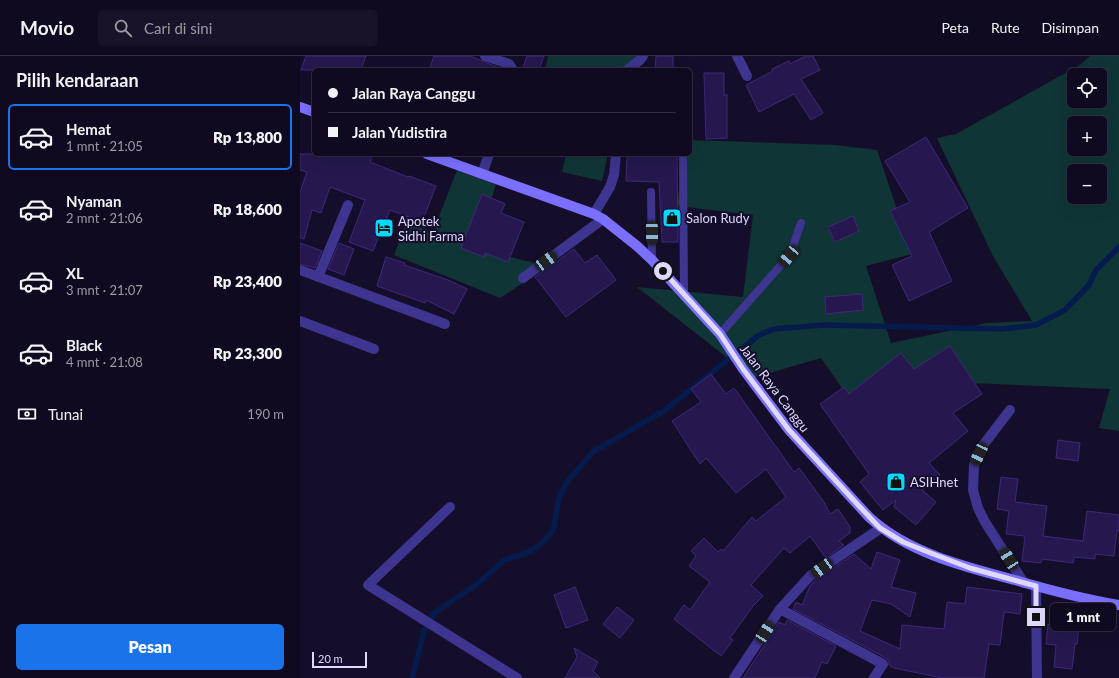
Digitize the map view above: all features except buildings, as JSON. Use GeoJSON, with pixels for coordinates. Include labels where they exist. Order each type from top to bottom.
{"type":"FeatureCollection","features":[{"type":"Feature","properties":{"kind":"main road"},"geometry":{"type":"LineString","coordinates":[[300,107],[312,111]]}},
{"type":"Feature","properties":{"kind":"main road","name":"Jalan Raya Canggu"},"geometry":{"type":"LineString","coordinates":[[432,156],[594,214],[603,219],[637,246],[652,260],[720,334],[743,369],[789,430],[880,528],[903,542],[970,568],[1119,606]]}},
{"type":"Feature","properties":{"kind":"street"},"geometry":{"type":"LineString","coordinates":[[485,56],[509,64],[512,68]]}},
{"type":"Feature","properties":{"kind":"street"},"geometry":{"type":"LineString","coordinates":[[630,68],[643,56]]}},
{"type":"Feature","properties":{"kind":"street"},"geometry":{"type":"LineString","coordinates":[[737,56],[747,76]]}},
{"type":"Feature","properties":{"kind":"street"},"geometry":{"type":"LineString","coordinates":[[482,174],[488,156]]}},
{"type":"Feature","properties":{"kind":"street"},"geometry":{"type":"LineString","coordinates":[[594,214],[610,187],[614,175],[616,156]]}},
{"type":"Feature","properties":{"kind":"street"},"geometry":{"type":"LineString","coordinates":[[318,277],[348,204]]}},
{"type":"Feature","properties":{"kind":"street"},"geometry":{"type":"LineString","coordinates":[[523,278],[603,219]]}},
{"type":"Feature","properties":{"kind":"street"},"geometry":{"type":"LineString","coordinates":[[300,270],[445,324]]}},
{"type":"Feature","properties":{"kind":"street"},"geometry":{"type":"LineString","coordinates":[[300,321],[374,349]]}},
{"type":"Feature","properties":{"kind":"street"},"geometry":{"type":"LineString","coordinates":[[1010,410],[984,444],[974,465],[973,490],[978,508],[985,522],[1024,583]]}},
{"type":"Feature","properties":{"kind":"street"},"geometry":{"type":"LineString","coordinates":[[450,507],[368,585],[517,678]]}},
{"type":"Feature","properties":{"kind":"street"},"geometry":{"type":"LineString","coordinates":[[734,678],[780,609],[810,576],[880,528]]}},
{"type":"Feature","properties":{"kind":"street"},"geometry":{"type":"LineString","coordinates":[[1036,586],[1037,678]]}},
{"type":"Feature","properties":{"kind":"street"},"geometry":{"type":"LineString","coordinates":[[780,609],[883,664],[874,678]]}},
{"type":"Feature","properties":{"kind":"lane"},"geometry":{"type":"LineString","coordinates":[[683,156],[684,294]]}},
{"type":"Feature","properties":{"kind":"lane"},"geometry":{"type":"LineString","coordinates":[[651,192],[652,260]]}},
{"type":"Feature","properties":{"kind":"lane"},"geometry":{"type":"LineString","coordinates":[[720,334],[789,256],[801,224]]}},
{"type":"Feature","properties":{"kind":"green space"},"geometry":{"type":"Polygon","coordinates":[[[548,56],[637,56],[631,68],[545,68],[548,56]]]}},
{"type":"Feature","properties":{"kind":"green space"},"geometry":{"type":"Polygon","coordinates":[[[1090,56],[1119,56],[1119,431],[1099,428],[1110,389],[970,383],[858,411],[821,358],[753,378],[637,287],[743,297],[753,215],[677,206],[684,156],[692,156],[692,140],[835,145],[877,150],[912,254],[866,266],[891,343],[987,323],[1032,321],[993,256],[937,138],[956,134],[1067,72],[1067,108],[1107,108],[1107,68],[1075,68],[1090,56]]]}},
{"type":"Feature","properties":{"kind":"green space"},"geometry":{"type":"Polygon","coordinates":[[[566,156],[608,156],[602,181],[562,172],[566,156]]]}},
{"type":"Feature","properties":{"kind":"green space"},"geometry":{"type":"Polygon","coordinates":[[[457,170],[497,180],[477,249],[535,263],[526,281],[500,298],[394,255],[407,222],[433,232],[457,170]]]}},
{"type":"Feature","properties":{"kind":"waterway"},"geometry":{"type":"LineString","coordinates":[[412,678],[425,628],[434,613],[479,583],[504,560],[527,553],[541,544],[553,531],[559,498],[566,483],[593,452],[665,410],[759,335],[774,329],[824,325],[1003,329],[1036,325],[1065,310],[1089,285],[1096,270],[1119,247]]}},
{"type":"Feature","properties":{"kind":"place","name":"Salon Rudy"},"geometry":{"type":"Point","coordinates":[672,218]}},
{"type":"Feature","properties":{"kind":"place","name":"Apotek Sidhi Farma"},"geometry":{"type":"Point","coordinates":[384,228]}},
{"type":"Feature","properties":{"kind":"place","name":"ASIHnet"},"geometry":{"type":"Point","coordinates":[896,482]}},
{"type":"Feature","properties":{"kind":"route"},"geometry":{"type":"LineString","coordinates":[[663,271],[720,334],[743,369],[789,430],[880,528],[903,542],[970,568],[1036,586],[1036,617]]}}]}
